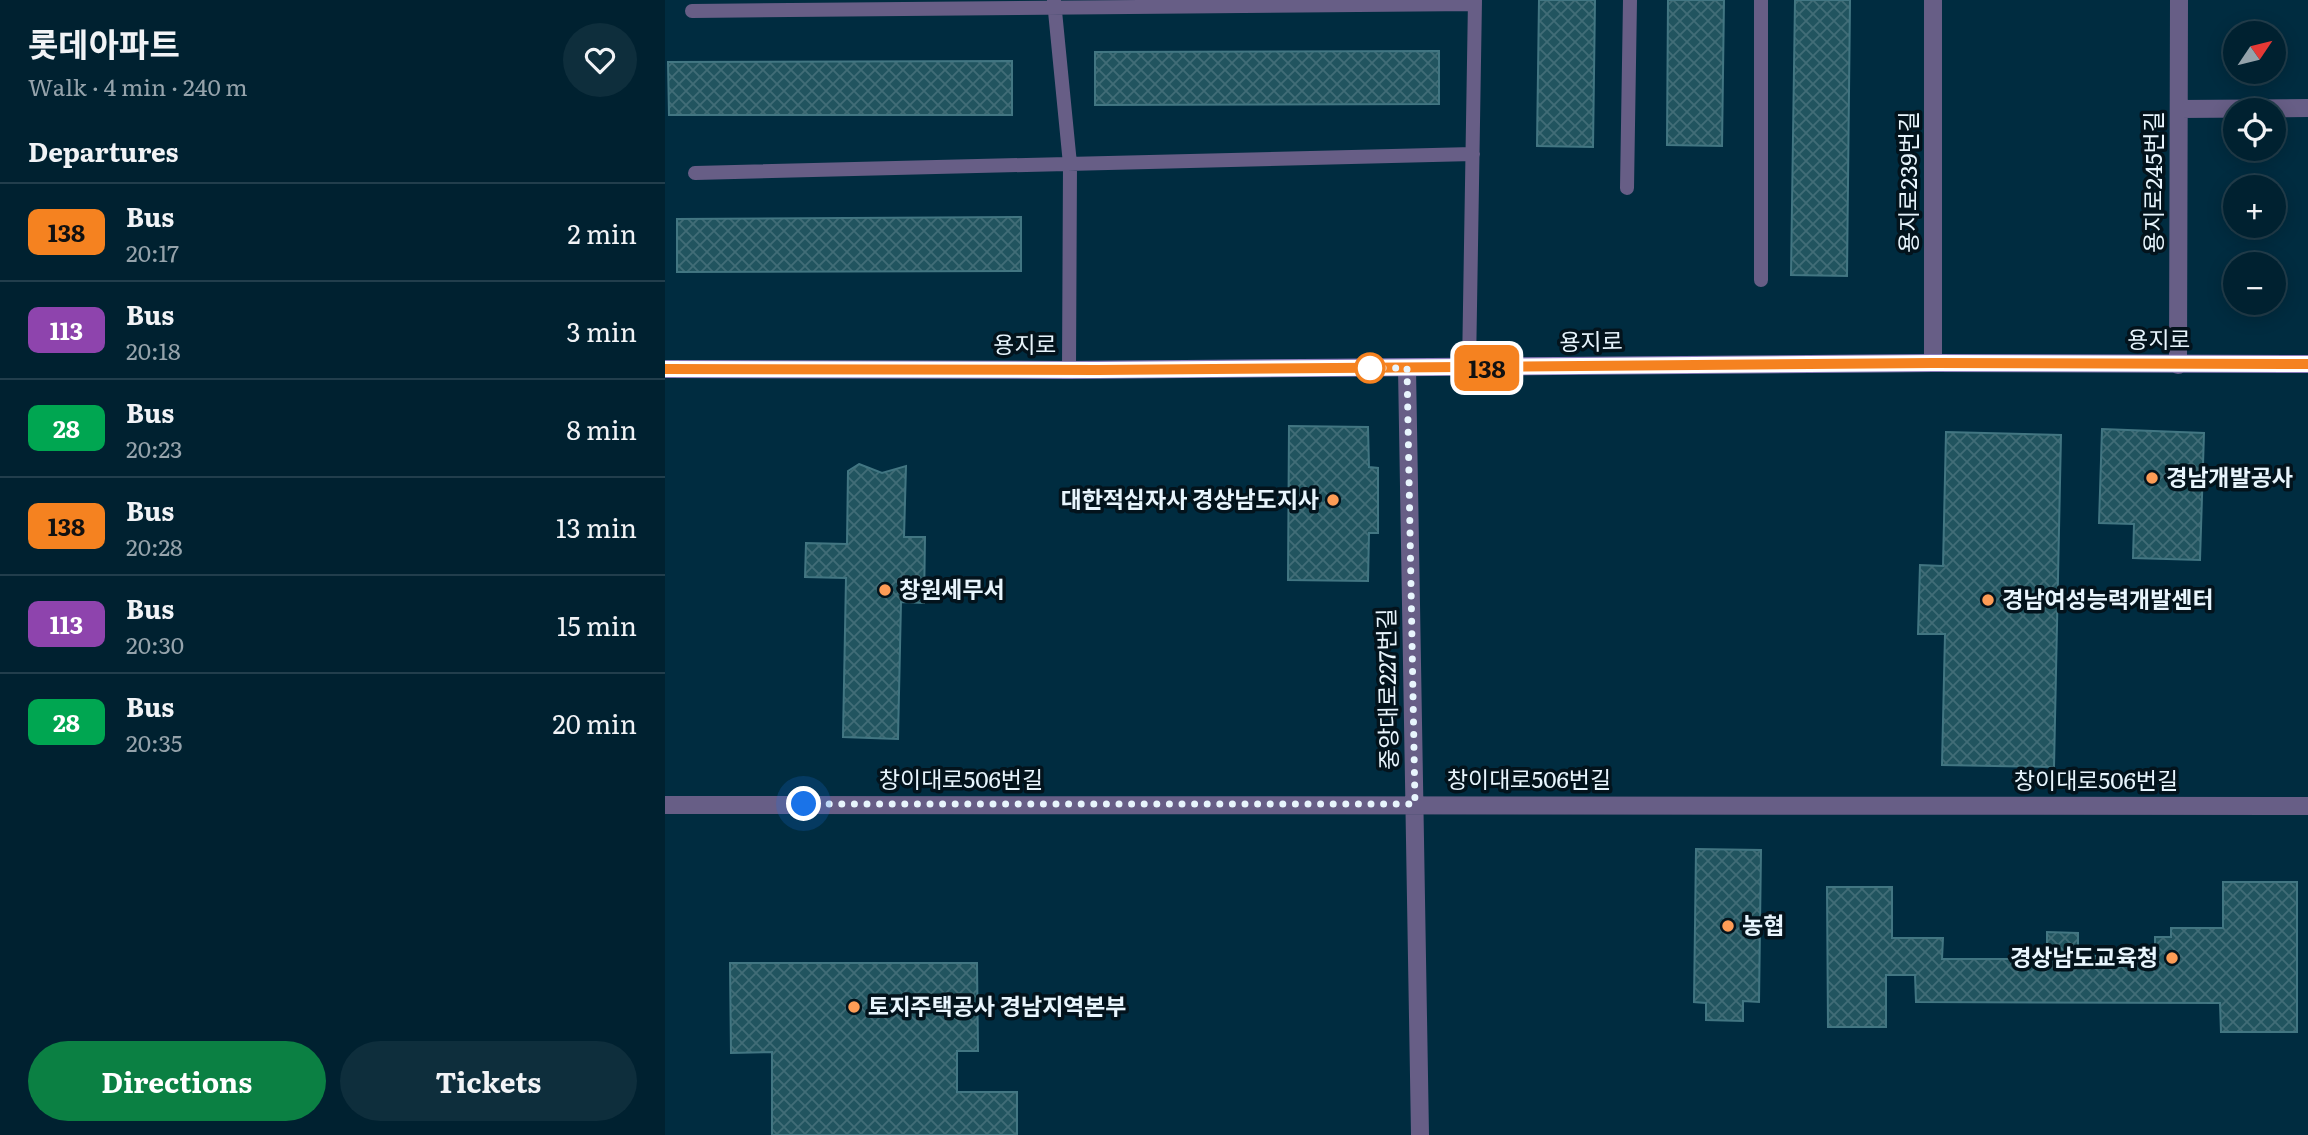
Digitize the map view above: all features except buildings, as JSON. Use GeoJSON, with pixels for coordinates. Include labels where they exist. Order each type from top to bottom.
{"type":"FeatureCollection","features":[{"type":"Feature","properties":{"kind":"main road","name":"용지로"},"geometry":{"type":"LineString","coordinates":[[665,369],[1069,370],[1933,363],[2308,364]]}},
{"type":"Feature","properties":{"kind":"street","name":"용지로239번길"},"geometry":{"type":"LineString","coordinates":[[1933,0],[1933,363]]}},
{"type":"Feature","properties":{"kind":"street","name":"용지로245번길"},"geometry":{"type":"LineString","coordinates":[[2178,365],[2179,0]]}},
{"type":"Feature","properties":{"kind":"street"},"geometry":{"type":"LineString","coordinates":[[2179,109],[2308,108]]}},
{"type":"Feature","properties":{"kind":"street","name":"중앙대로227번길"},"geometry":{"type":"LineString","coordinates":[[1407,368],[1420,1135]]}},
{"type":"Feature","properties":{"kind":"street","name":"창이대로506번길"},"geometry":{"type":"LineString","coordinates":[[665,804],[2308,806]]}},
{"type":"Feature","properties":{"kind":"lane"},"geometry":{"type":"LineString","coordinates":[[1627,188],[1630,0]]}},
{"type":"Feature","properties":{"kind":"lane"},"geometry":{"type":"LineString","coordinates":[[1761,0],[1761,280]]}},
{"type":"Feature","properties":{"kind":"lane"},"geometry":{"type":"LineString","coordinates":[[692,11],[1054,4],[1475,2],[1469,368]]}},
{"type":"Feature","properties":{"kind":"lane"},"geometry":{"type":"LineString","coordinates":[[1054,4],[1070,164],[1069,370]]}},
{"type":"Feature","properties":{"kind":"lane"},"geometry":{"type":"LineString","coordinates":[[695,173],[1473,154]]}},
{"type":"Feature","properties":{"kind":"bus line","name":"138"},"geometry":{"type":"LineString","coordinates":[[665,369],[1097,370],[1933,363],[2308,364]]}},
{"type":"Feature","properties":{"kind":"place","name":"경남개발공사"},"geometry":{"type":"Point","coordinates":[2152,478]}},
{"type":"Feature","properties":{"kind":"place","name":"대한적십자사 경상남도지사"},"geometry":{"type":"Point","coordinates":[1333,500]}},
{"type":"Feature","properties":{"kind":"place","name":"창원세무서"},"geometry":{"type":"Point","coordinates":[885,590]}},
{"type":"Feature","properties":{"kind":"place","name":"경남여성능력개발센터"},"geometry":{"type":"Point","coordinates":[1988,600]}},
{"type":"Feature","properties":{"kind":"place","name":"농협"},"geometry":{"type":"Point","coordinates":[1728,926]}},
{"type":"Feature","properties":{"kind":"place","name":"경상남도교육청"},"geometry":{"type":"Point","coordinates":[2172,958]}},
{"type":"Feature","properties":{"kind":"place","name":"토지주택공사 경남지역본부"},"geometry":{"type":"Point","coordinates":[854,1007]}},
{"type":"Feature","properties":{"kind":"route"},"geometry":{"type":"LineString","coordinates":[[804,804],[1415,804],[1407,368],[1370,368]]}}]}
